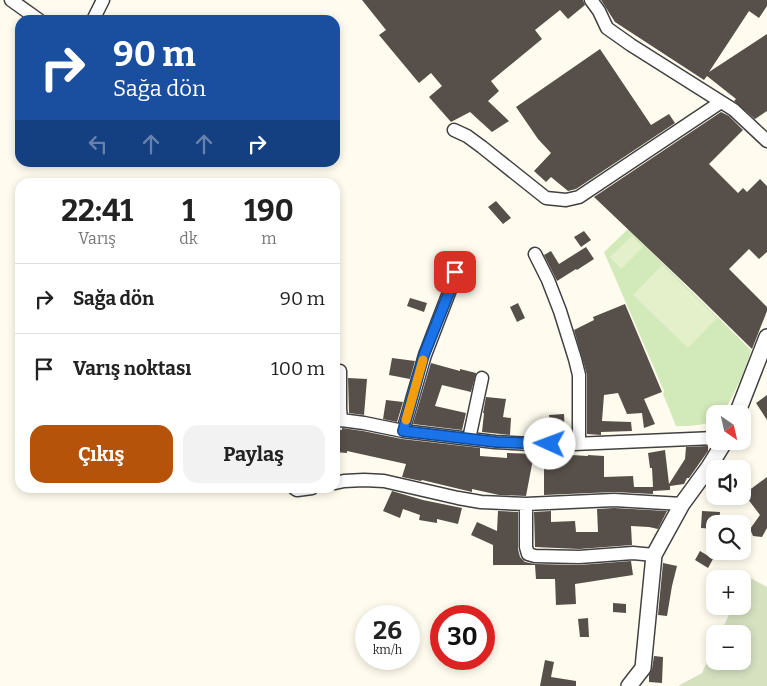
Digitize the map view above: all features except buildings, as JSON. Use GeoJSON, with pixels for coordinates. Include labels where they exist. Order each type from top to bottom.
{"type":"FeatureCollection","features":[{"type":"Feature","properties":{"kind":"street"},"geometry":{"type":"LineString","coordinates":[[11,0],[32,15]]}},
{"type":"Feature","properties":{"kind":"street"},"geometry":{"type":"LineString","coordinates":[[96,15],[103,0]]}},
{"type":"Feature","properties":{"kind":"street"},"geometry":{"type":"LineString","coordinates":[[591,0],[607,28],[680,77],[734,110],[767,141]]}},
{"type":"Feature","properties":{"kind":"street"},"geometry":{"type":"LineString","coordinates":[[454,130],[467,136],[482,147],[546,198],[566,200],[579,197],[721,102]]}},
{"type":"Feature","properties":{"kind":"street"},"geometry":{"type":"LineString","coordinates":[[535,254],[560,311],[577,367],[579,443]]}},
{"type":"Feature","properties":{"kind":"street"},"geometry":{"type":"LineString","coordinates":[[403,431],[424,355],[450,290],[455,272]]}},
{"type":"Feature","properties":{"kind":"street"},"geometry":{"type":"LineString","coordinates":[[741,405],[767,337]]}},
{"type":"Feature","properties":{"kind":"street"},"geometry":{"type":"LineString","coordinates":[[340,371],[340,408]]}},
{"type":"Feature","properties":{"kind":"street"},"geometry":{"type":"LineString","coordinates":[[469,439],[482,378]]}},
{"type":"Feature","properties":{"kind":"street"},"geometry":{"type":"LineString","coordinates":[[340,420],[403,431],[496,442],[550,444],[706,438]]}},
{"type":"Feature","properties":{"kind":"street"},"geometry":{"type":"LineString","coordinates":[[628,686],[643,668],[654,555],[682,504],[719,450]]}},
{"type":"Feature","properties":{"kind":"street"},"geometry":{"type":"LineString","coordinates":[[340,482],[364,480],[384,481],[481,502],[526,504],[614,500],[682,504]]}},
{"type":"Feature","properties":{"kind":"street"},"geometry":{"type":"LineString","coordinates":[[526,504],[526,547],[528,554],[535,556],[579,557],[633,553],[654,555]]}},
{"type":"Feature","properties":{"kind":"green space"},"geometry":{"type":"Polygon","coordinates":[[[628,229],[751,350],[746,367],[727,405],[706,405],[706,423],[676,426],[663,394],[664,391],[604,252],[628,229]]]}},
{"type":"Feature","properties":{"kind":"green space"},"geometry":{"type":"Polygon","coordinates":[[[632,236],[643,247],[621,269],[610,257],[632,236]]]}},
{"type":"Feature","properties":{"kind":"green space"},"geometry":{"type":"Polygon","coordinates":[[[662,265],[717,318],[688,348],[633,295],[662,265]]]}},
{"type":"Feature","properties":{"kind":"green space"},"geometry":{"type":"Polygon","coordinates":[[[751,578],[767,587],[767,686],[678,686],[702,673],[706,664],[706,670],[751,670],[751,625],[724,625],[729,615],[751,615],[751,578]]]}},
{"type":"Feature","properties":{"kind":"slow traffic"},"geometry":{"type":"LineString","coordinates":[[406,420],[423,360]]}},
{"type":"Feature","properties":{"kind":"route"},"geometry":{"type":"LineString","coordinates":[[455,272],[438,323],[424,355],[403,431],[496,442],[550,444]]}}]}
